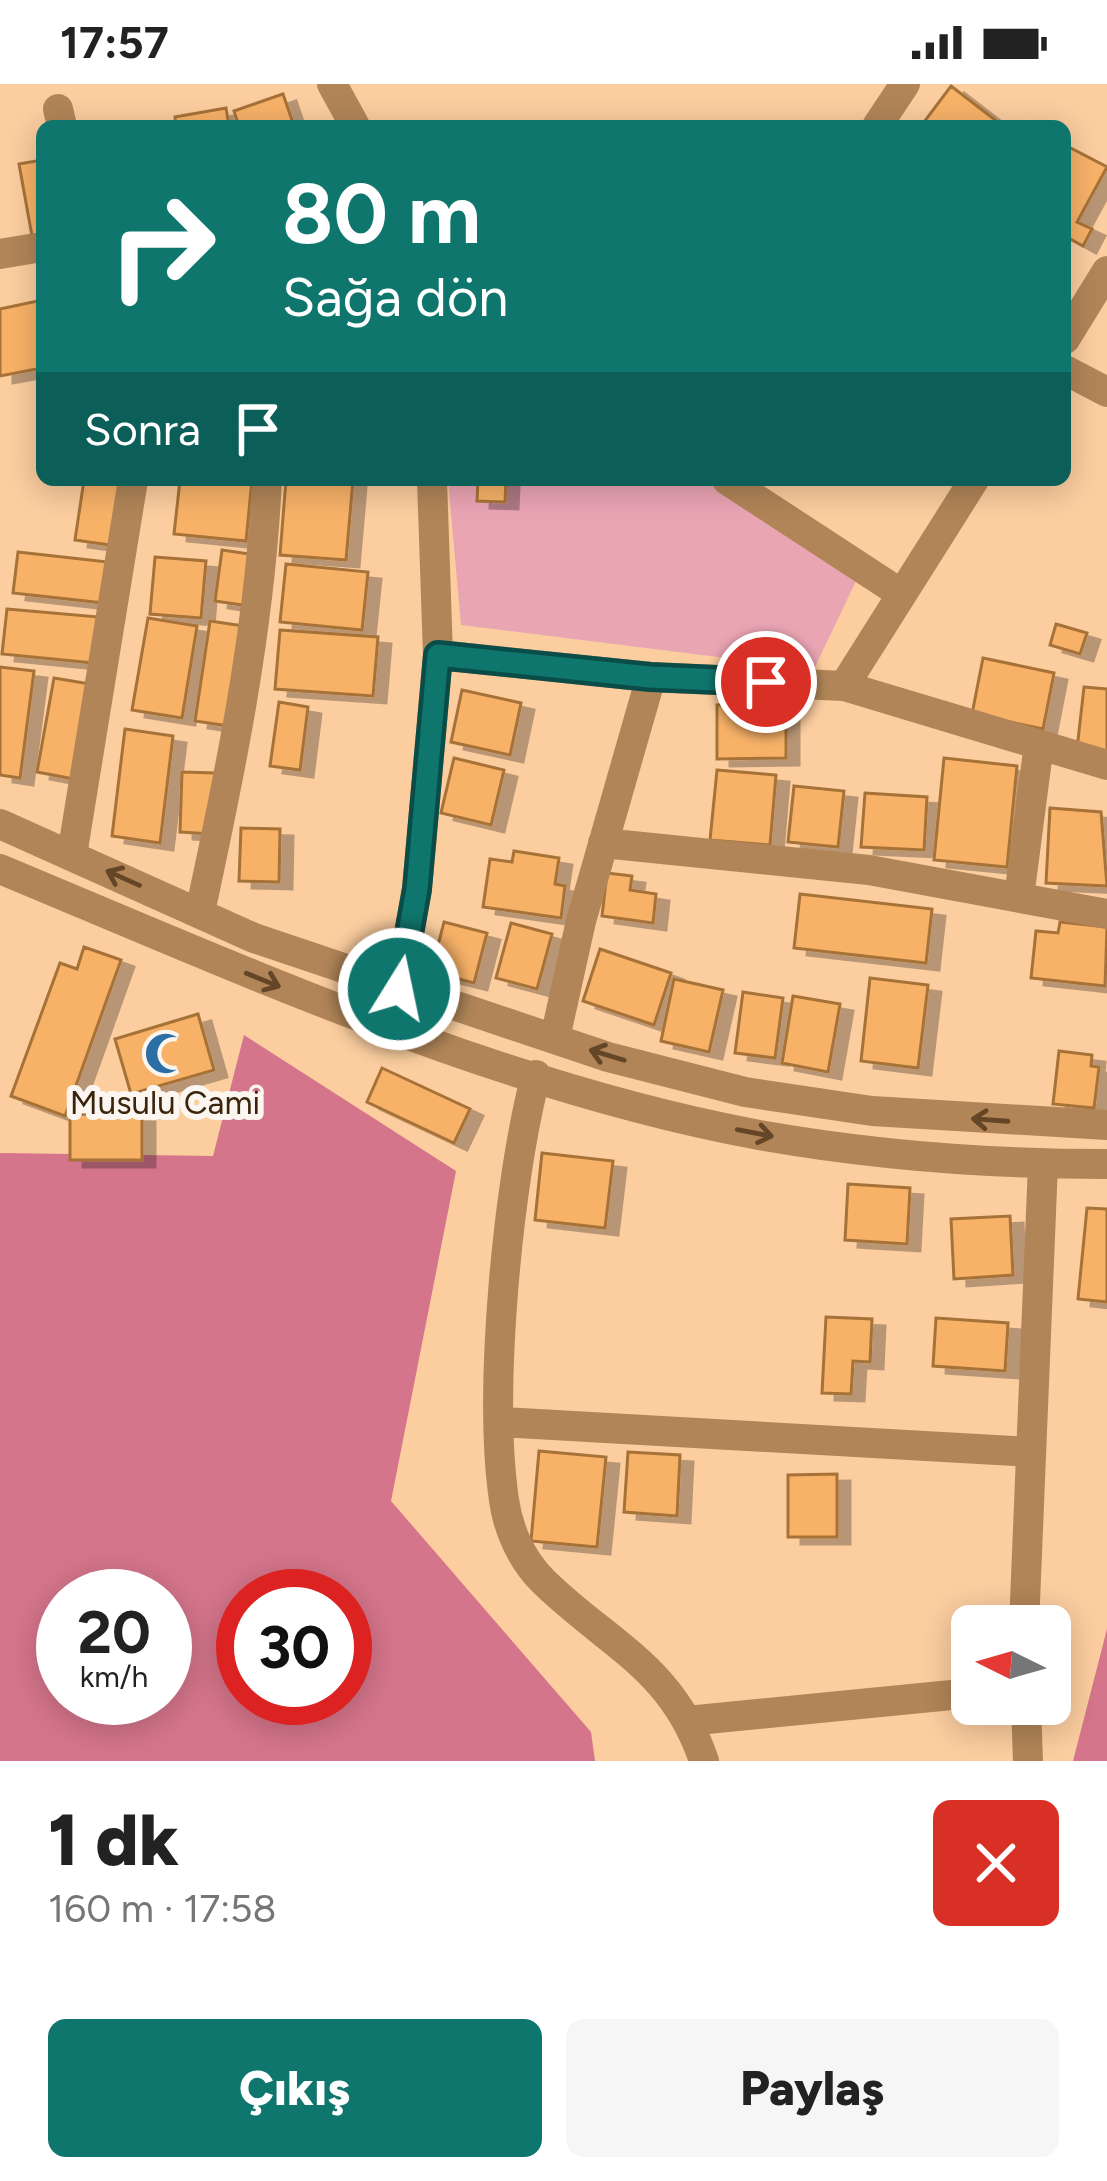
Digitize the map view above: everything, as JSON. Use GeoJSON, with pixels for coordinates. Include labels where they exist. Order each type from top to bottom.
{"type":"FeatureCollection","features":[{"type":"Feature","properties":{"kind":"street"},"geometry":{"type":"LineString","coordinates":[[332,84],[352,120]]}},
{"type":"Feature","properties":{"kind":"street"},"geometry":{"type":"LineString","coordinates":[[882,120],[905,84]]}},
{"type":"Feature","properties":{"kind":"street"},"geometry":{"type":"LineString","coordinates":[[0,254],[36,248]]}},
{"type":"Feature","properties":{"kind":"street"},"geometry":{"type":"LineString","coordinates":[[1071,329],[1107,271]]}},
{"type":"Feature","properties":{"kind":"street"},"geometry":{"type":"LineString","coordinates":[[1071,373],[1107,392]]}},
{"type":"Feature","properties":{"kind":"street"},"geometry":{"type":"LineString","coordinates":[[72,854],[132,486]]}},
{"type":"Feature","properties":{"kind":"street"},"geometry":{"type":"LineString","coordinates":[[200,912],[235,748],[262,578],[267,486]]}},
{"type":"Feature","properties":{"kind":"street"},"geometry":{"type":"LineString","coordinates":[[399,989],[417,889],[438,655],[432,486]]}},
{"type":"Feature","properties":{"kind":"street"},"geometry":{"type":"LineString","coordinates":[[737,486],[900,593]]}},
{"type":"Feature","properties":{"kind":"street"},"geometry":{"type":"LineString","coordinates":[[844,686],[970,486]]}},
{"type":"Feature","properties":{"kind":"street"},"geometry":{"type":"LineString","coordinates":[[438,655],[650,677],[844,686],[1107,765]]}},
{"type":"Feature","properties":{"kind":"street"},"geometry":{"type":"LineString","coordinates":[[555,1038],[650,677]]}},
{"type":"Feature","properties":{"kind":"street"},"geometry":{"type":"LineString","coordinates":[[1019,897],[1039,744]]}},
{"type":"Feature","properties":{"kind":"street"},"geometry":{"type":"LineString","coordinates":[[0,824],[254,938],[555,1038],[745,1092],[872,1111],[1107,1125]]}},
{"type":"Feature","properties":{"kind":"street"},"geometry":{"type":"LineString","coordinates":[[603,843],[869,870],[1107,914]]}},
{"type":"Feature","properties":{"kind":"street"},"geometry":{"type":"LineString","coordinates":[[0,869],[261,980],[536,1075],[752,1133],[900,1155],[1107,1164]]}},
{"type":"Feature","properties":{"kind":"street"},"geometry":{"type":"LineString","coordinates":[[536,1075],[524,1120],[501,1343],[504,1502],[528,1563],[640,1657],[687,1721],[704,1761]]}},
{"type":"Feature","properties":{"kind":"street"},"geometry":{"type":"LineString","coordinates":[[1025,1605],[1043,1164]]}},
{"type":"Feature","properties":{"kind":"street"},"geometry":{"type":"LineString","coordinates":[[502,1422],[1031,1452]]}},
{"type":"Feature","properties":{"kind":"street"},"geometry":{"type":"LineString","coordinates":[[687,1721],[951,1695]]}},
{"type":"Feature","properties":{"kind":"street"},"geometry":{"type":"LineString","coordinates":[[1027,1725],[1028,1761]]}},
{"type":"Feature","properties":{"kind":"shaded area"},"geometry":{"type":"Polygon","coordinates":[[[449,486],[712,486],[856,581],[814,669],[461,625],[449,486]]]}},
{"type":"Feature","properties":{"kind":"shaded area"},"geometry":{"type":"Polygon","coordinates":[[[244,1035],[456,1171],[391,1501],[591,1732],[595,1761],[0,1761],[0,1153],[213,1156],[244,1035]]]}},
{"type":"Feature","properties":{"kind":"shaded area"},"geometry":{"type":"Polygon","coordinates":[[[1107,1629],[1107,1761],[1073,1761],[1107,1629]]]}},
{"type":"Feature","properties":{"kind":"building"},"geometry":{"type":"Polygon","coordinates":[[[951,86],[995,120],[926,120],[951,86]]]}},
{"type":"Feature","properties":{"kind":"building"},"geometry":{"type":"Polygon","coordinates":[[[283,94],[292,120],[237,120],[234,111],[283,94]]]}},
{"type":"Feature","properties":{"kind":"building"},"geometry":{"type":"Polygon","coordinates":[[[226,108],[228,120],[175,120],[226,108]]]}},
{"type":"Feature","properties":{"kind":"building"},"geometry":{"type":"Polygon","coordinates":[[[1071,148],[1107,167],[1077,222],[1092,229],[1083,246],[1071,239],[1071,148]]]}},
{"type":"Feature","properties":{"kind":"building"},"geometry":{"type":"Polygon","coordinates":[[[36,161],[36,235],[32,236],[19,164],[36,161]]]}},
{"type":"Feature","properties":{"kind":"building"},"geometry":{"type":"Polygon","coordinates":[[[36,301],[36,369],[0,376],[0,309],[36,301]]]}},
{"type":"Feature","properties":{"kind":"building"},"geometry":{"type":"Polygon","coordinates":[[[83,486],[126,486],[117,546],[75,540],[83,486]]]}},
{"type":"Feature","properties":{"kind":"building"},"geometry":{"type":"Polygon","coordinates":[[[179,486],[251,486],[246,541],[174,534],[179,486]]]}},
{"type":"Feature","properties":{"kind":"building"},"geometry":{"type":"Polygon","coordinates":[[[286,486],[352,486],[346,560],[280,555],[286,486]]]}},
{"type":"Feature","properties":{"kind":"building"},"geometry":{"type":"Polygon","coordinates":[[[478,486],[506,486],[505,502],[477,501],[478,486]]]}},
{"type":"Feature","properties":{"kind":"building"},"geometry":{"type":"Polygon","coordinates":[[[222,550],[256,555],[249,606],[215,601],[222,550]]]}},
{"type":"Feature","properties":{"kind":"building"},"geometry":{"type":"Polygon","coordinates":[[[18,552],[108,562],[104,603],[13,593],[18,552]]]}},
{"type":"Feature","properties":{"kind":"building"},"geometry":{"type":"Polygon","coordinates":[[[155,557],[206,561],[201,618],[150,614],[155,557]]]}},
{"type":"Feature","properties":{"kind":"building"},"geometry":{"type":"Polygon","coordinates":[[[286,564],[368,572],[362,630],[280,622],[286,564]]]}},
{"type":"Feature","properties":{"kind":"building"},"geometry":{"type":"Polygon","coordinates":[[[7,609],[99,617],[94,663],[2,654],[7,609]]]}},
{"type":"Feature","properties":{"kind":"building"},"geometry":{"type":"Polygon","coordinates":[[[148,618],[197,626],[182,718],[132,710],[148,618]]]}},
{"type":"Feature","properties":{"kind":"building"},"geometry":{"type":"Polygon","coordinates":[[[210,621],[244,626],[229,726],[195,721],[210,621]]]}},
{"type":"Feature","properties":{"kind":"building"},"geometry":{"type":"Polygon","coordinates":[[[1056,624],[1087,633],[1080,654],[1050,645],[1056,624]]]}},
{"type":"Feature","properties":{"kind":"building"},"geometry":{"type":"Polygon","coordinates":[[[280,630],[378,637],[373,696],[275,689],[280,630]]]}},
{"type":"Feature","properties":{"kind":"building"},"geometry":{"type":"Polygon","coordinates":[[[983,658],[1054,673],[1043,729],[972,714],[983,658]]]}},
{"type":"Feature","properties":{"kind":"building"},"geometry":{"type":"Polygon","coordinates":[[[0,667],[34,671],[20,778],[0,775],[0,667]]]}},
{"type":"Feature","properties":{"kind":"building"},"geometry":{"type":"Polygon","coordinates":[[[54,678],[96,685],[79,780],[37,772],[54,678]]]}},
{"type":"Feature","properties":{"kind":"building"},"geometry":{"type":"Polygon","coordinates":[[[1084,687],[1107,689],[1107,753],[1077,749],[1084,687]]]}},
{"type":"Feature","properties":{"kind":"building"},"geometry":{"type":"Polygon","coordinates":[[[462,690],[521,703],[510,755],[451,742],[462,690]]]}},
{"type":"Feature","properties":{"kind":"building"},"geometry":{"type":"Polygon","coordinates":[[[279,702],[308,707],[300,770],[270,766],[279,702]]]}},
{"type":"Feature","properties":{"kind":"building"},"geometry":{"type":"Polygon","coordinates":[[[753,704],[753,729],[765,729],[765,709],[786,709],[786,758],[717,759],[717,705],[753,704]]]}},
{"type":"Feature","properties":{"kind":"building"},"geometry":{"type":"Polygon","coordinates":[[[125,729],[173,736],[160,843],[112,836],[125,729]]]}},
{"type":"Feature","properties":{"kind":"building"},"geometry":{"type":"Polygon","coordinates":[[[454,758],[504,770],[491,825],[441,813],[454,758]]]}},
{"type":"Feature","properties":{"kind":"building"},"geometry":{"type":"Polygon","coordinates":[[[944,758],[1017,766],[1007,867],[934,860],[944,758]]]}},
{"type":"Feature","properties":{"kind":"building"},"geometry":{"type":"Polygon","coordinates":[[[717,770],[776,775],[770,845],[710,840],[717,770]]]}},
{"type":"Feature","properties":{"kind":"building"},"geometry":{"type":"Polygon","coordinates":[[[182,772],[215,773],[212,834],[180,832],[182,772]]]}},
{"type":"Feature","properties":{"kind":"building"},"geometry":{"type":"Polygon","coordinates":[[[794,786],[844,791],[838,847],[788,842],[794,786]]]}},
{"type":"Feature","properties":{"kind":"building"},"geometry":{"type":"Polygon","coordinates":[[[865,793],[927,797],[924,850],[861,847],[865,793]]]}},
{"type":"Feature","properties":{"kind":"building"},"geometry":{"type":"Polygon","coordinates":[[[1050,808],[1101,812],[1107,886],[1046,883],[1050,808]]]}},
{"type":"Feature","properties":{"kind":"building"},"geometry":{"type":"Polygon","coordinates":[[[241,828],[280,829],[279,882],[239,881],[241,828]]]}},
{"type":"Feature","properties":{"kind":"building"},"geometry":{"type":"Polygon","coordinates":[[[514,851],[559,858],[555,884],[565,886],[561,918],[483,907],[490,859],[512,862],[514,851]]]}},
{"type":"Feature","properties":{"kind":"building"},"geometry":{"type":"Polygon","coordinates":[[[607,873],[632,876],[630,890],[656,894],[653,923],[602,916],[607,873]]]}},
{"type":"Feature","properties":{"kind":"building"},"geometry":{"type":"Polygon","coordinates":[[[800,894],[932,909],[926,963],[794,948],[800,894]]]}},
{"type":"Feature","properties":{"kind":"building"},"geometry":{"type":"Polygon","coordinates":[[[444,922],[487,933],[474,983],[431,972],[444,922]]]}},
{"type":"Feature","properties":{"kind":"building"},"geometry":{"type":"Polygon","coordinates":[[[1060,922],[1107,927],[1105,986],[1031,978],[1036,931],[1058,933],[1060,922]]]}},
{"type":"Feature","properties":{"kind":"building"},"geometry":{"type":"Polygon","coordinates":[[[511,923],[552,934],[537,989],[496,978],[511,923]]]}},
{"type":"Feature","properties":{"kind":"building"},"geometry":{"type":"Polygon","coordinates":[[[84,947],[121,960],[65,1116],[11,1096],[60,963],[77,969],[84,947]]]}},
{"type":"Feature","properties":{"kind":"building"},"geometry":{"type":"Polygon","coordinates":[[[600,949],[671,973],[654,1025],[583,1001],[600,949]]]}},
{"type":"Feature","properties":{"kind":"building"},"geometry":{"type":"Polygon","coordinates":[[[870,978],[928,985],[918,1068],[861,1061],[870,978]]]}},
{"type":"Feature","properties":{"kind":"building"},"geometry":{"type":"Polygon","coordinates":[[[674,979],[723,990],[709,1052],[661,1041],[674,979]]]}},
{"type":"Feature","properties":{"kind":"building"},"geometry":{"type":"Polygon","coordinates":[[[743,992],[783,998],[775,1058],[735,1053],[743,992]]]}},
{"type":"Feature","properties":{"kind":"building"},"geometry":{"type":"Polygon","coordinates":[[[793,996],[840,1004],[828,1072],[782,1063],[793,996]]]}},
{"type":"Feature","properties":{"kind":"building","name":"Musulu Cami"},"geometry":{"type":"Polygon","coordinates":[[[198,1014],[214,1070],[131,1094],[115,1039],[198,1014]]]}},
{"type":"Feature","properties":{"kind":"building"},"geometry":{"type":"Polygon","coordinates":[[[1059,1051],[1092,1055],[1091,1066],[1099,1067],[1094,1108],[1053,1104],[1059,1051]]]}},
{"type":"Feature","properties":{"kind":"building"},"geometry":{"type":"Polygon","coordinates":[[[382,1068],[470,1109],[454,1143],[367,1102],[382,1068]]]}},
{"type":"Feature","properties":{"kind":"building"},"geometry":{"type":"Polygon","coordinates":[[[70,1114],[142,1115],[142,1160],[70,1160],[70,1114]]]}},
{"type":"Feature","properties":{"kind":"building"},"geometry":{"type":"Polygon","coordinates":[[[542,1153],[613,1161],[605,1228],[535,1220],[542,1153]]]}},
{"type":"Feature","properties":{"kind":"building"},"geometry":{"type":"Polygon","coordinates":[[[848,1184],[910,1188],[907,1244],[845,1240],[848,1184]]]}},
{"type":"Feature","properties":{"kind":"building"},"geometry":{"type":"Polygon","coordinates":[[[1087,1208],[1107,1209],[1107,1302],[1078,1299],[1087,1208]]]}},
{"type":"Feature","properties":{"kind":"building"},"geometry":{"type":"Polygon","coordinates":[[[1010,1216],[1013,1275],[954,1279],[951,1219],[1010,1216]]]}},
{"type":"Feature","properties":{"kind":"building"},"geometry":{"type":"Polygon","coordinates":[[[826,1317],[872,1319],[870,1362],[853,1361],[851,1394],[822,1393],[826,1317]]]}},
{"type":"Feature","properties":{"kind":"building"},"geometry":{"type":"Polygon","coordinates":[[[936,1318],[1008,1323],[1005,1371],[933,1366],[936,1318]]]}},
{"type":"Feature","properties":{"kind":"building"},"geometry":{"type":"Polygon","coordinates":[[[539,1451],[606,1457],[597,1547],[531,1541],[539,1451]]]}},
{"type":"Feature","properties":{"kind":"building"},"geometry":{"type":"Polygon","coordinates":[[[628,1452],[680,1455],[677,1516],[624,1512],[628,1452]]]}},
{"type":"Feature","properties":{"kind":"building"},"geometry":{"type":"Polygon","coordinates":[[[837,1474],[837,1537],[788,1537],[788,1475],[837,1474]]]}},
{"type":"Feature","properties":{"kind":"place","name":"Musulu Cami"},"geometry":{"type":"Point","coordinates":[165,1054]}},
{"type":"Feature","properties":{"kind":"route"},"geometry":{"type":"LineString","coordinates":[[399,989],[417,889],[438,655],[650,677],[766,682]]}}]}
